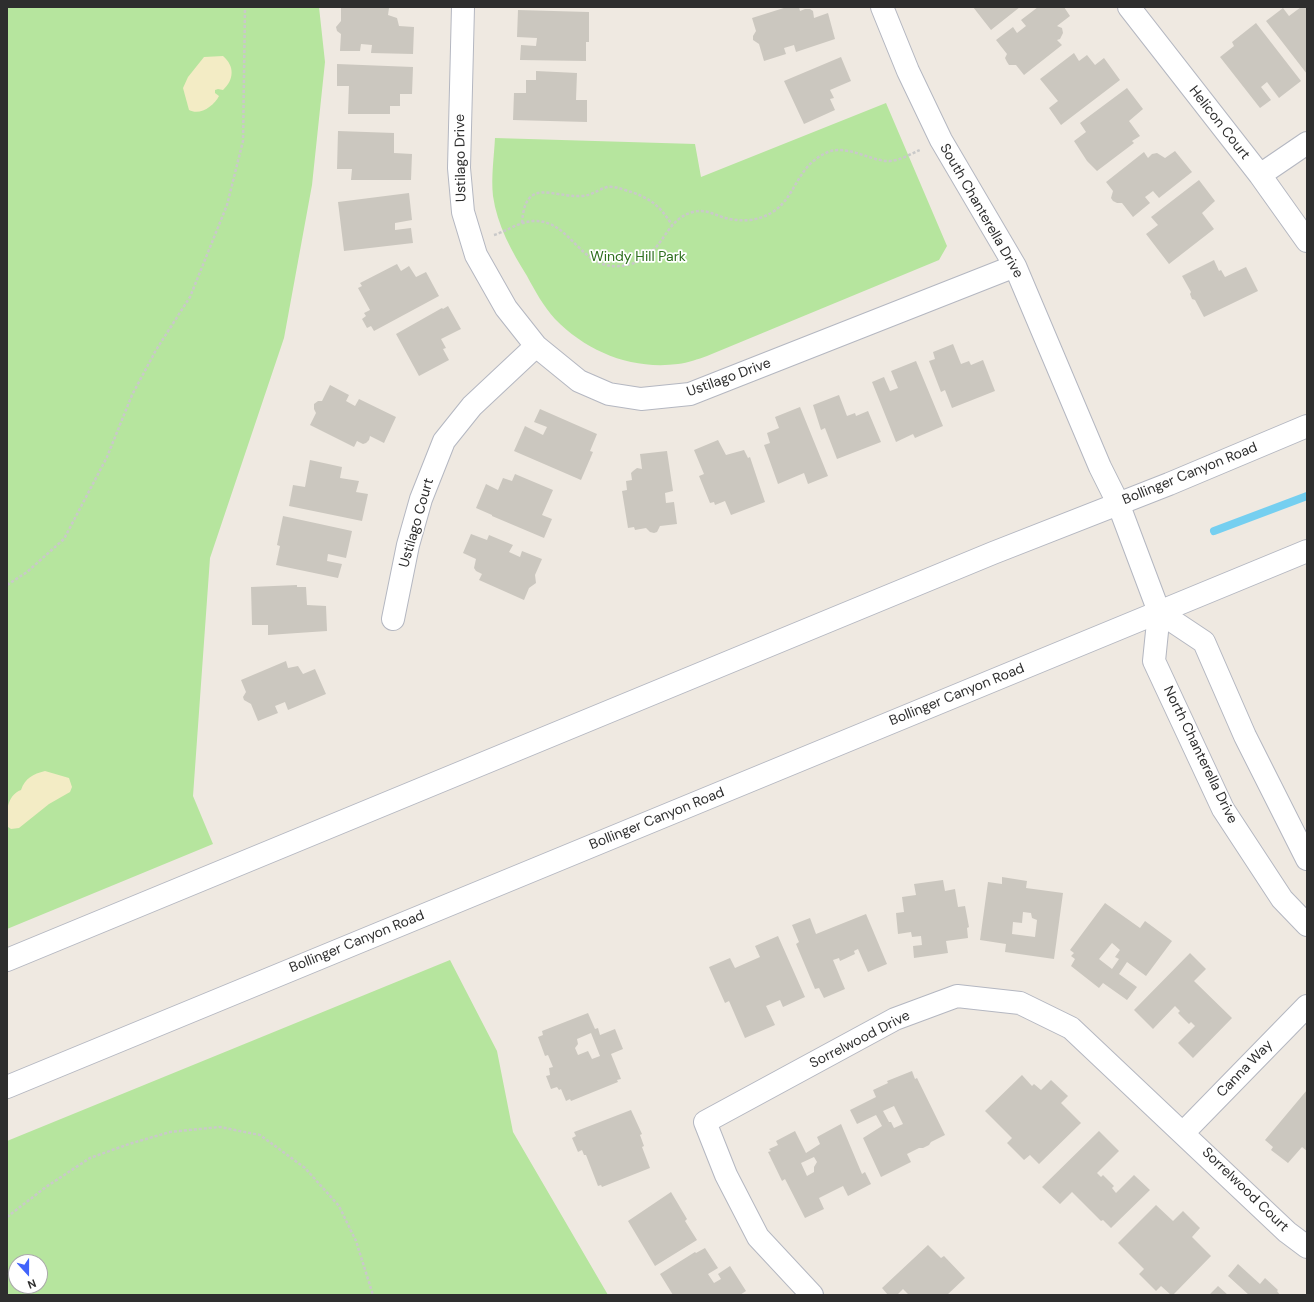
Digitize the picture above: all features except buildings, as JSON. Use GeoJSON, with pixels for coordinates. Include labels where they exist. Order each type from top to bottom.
{"type":"FeatureCollection","features":[{"type":"Feature","properties":{"kind":"street","name":"Ustilago Drive"},"geometry":{"type":"LineString","coordinates":[[462,7],[459,168],[463,212],[472,243],[476,255],[506,308],[536,346],[579,381],[608,394],[641,399],[690,394],[1015,266]]}},
{"type":"Feature","properties":{"kind":"street","name":"South Chanterella Drive"},"geometry":{"type":"LineString","coordinates":[[882,7],[908,71],[940,140],[1015,266],[1100,467],[1118,503]]}},
{"type":"Feature","properties":{"kind":"street","name":"Helicon Court"},"geometry":{"type":"LineString","coordinates":[[1129,7],[1260,175],[1307,240]]}},
{"type":"Feature","properties":{"kind":"street"},"geometry":{"type":"LineString","coordinates":[[1260,175],[1307,143]]}},
{"type":"Feature","properties":{"kind":"street","name":"Ustilago Court"},"geometry":{"type":"LineString","coordinates":[[393,619],[408,545],[421,499],[444,441],[472,406],[536,346]]}},
{"type":"Feature","properties":{"kind":"street","name":"Bollinger Canyon Road"},"geometry":{"type":"LineString","coordinates":[[7,960],[986,555],[1169,484],[1307,426]]}},
{"type":"Feature","properties":{"kind":"street","name":"North Chanterella Drive"},"geometry":{"type":"LineString","coordinates":[[1118,503],[1159,612],[1154,661],[1223,809],[1282,899],[1307,925]]}},
{"type":"Feature","properties":{"kind":"street","name":"Bollinger Canyon Road"},"geometry":{"type":"LineString","coordinates":[[7,1087],[1307,551]]}},
{"type":"Feature","properties":{"kind":"street"},"geometry":{"type":"LineString","coordinates":[[1159,612],[1204,642],[1245,736],[1307,859]]}},
{"type":"Feature","properties":{"kind":"street","name":"Sorrelwood Drive"},"geometry":{"type":"LineString","coordinates":[[812,1295],[758,1237],[726,1175],[705,1122],[895,1020],[957,996],[1020,1003],[1071,1028],[1184,1132]]}},
{"type":"Feature","properties":{"kind":"street","name":"Canna Way"},"geometry":{"type":"LineString","coordinates":[[1184,1132],[1307,1006]]}},
{"type":"Feature","properties":{"kind":"street","name":"Sorrelwood Court"},"geometry":{"type":"LineString","coordinates":[[1184,1132],[1287,1232],[1307,1247]]}},
{"type":"Feature","properties":{"kind":"path"},"geometry":{"type":"LineString","coordinates":[[7,585],[27,572],[64,539],[107,457],[132,395],[156,350],[190,297],[227,205],[243,141],[245,7]]}},
{"type":"Feature","properties":{"kind":"path"},"geometry":{"type":"LineString","coordinates":[[472,243],[508,230],[522,222],[546,222],[557,228],[589,258],[600,263],[613,266],[626,265],[650,255],[672,225],[682,216],[694,212],[707,211],[731,219],[746,221],[760,218],[772,212],[791,192],[811,161],[830,151],[842,150],[888,161],[904,157],[940,140]]}},
{"type":"Feature","properties":{"kind":"path"},"geometry":{"type":"LineString","coordinates":[[522,222],[523,208],[528,199],[535,194],[544,192],[558,195],[582,196],[594,194],[607,187],[616,187],[640,194],[653,202],[663,211],[672,225]]}},
{"type":"Feature","properties":{"kind":"path"},"geometry":{"type":"LineString","coordinates":[[7,1217],[46,1187],[90,1158],[129,1144],[170,1132],[220,1127],[260,1135],[305,1168],[339,1206],[356,1241],[373,1295]]}},
{"type":"Feature","properties":{"kind":"green space"},"geometry":{"type":"Polygon","coordinates":[[[7,7],[319,7],[325,62],[312,185],[284,338],[210,558],[193,796],[213,844],[7,929],[7,7]]]}},
{"type":"Feature","properties":{"kind":"green space","name":"Windy Hill Park"},"geometry":{"type":"Polygon","coordinates":[[[886,103],[947,246],[939,260],[693,361],[661,365],[627,361],[596,349],[581,341],[568,331],[555,319],[536,293],[511,248],[495,207],[492,189],[492,174],[495,138],[695,144],[701,177],[886,103]]]}},
{"type":"Feature","properties":{"kind":"green space"},"geometry":{"type":"Polygon","coordinates":[[[450,960],[497,1051],[513,1132],[608,1295],[7,1295],[7,1141],[450,960]]]}},
{"type":"Feature","properties":{"kind":"sand"},"geometry":{"type":"Polygon","coordinates":[[[223,56],[230,64],[232,73],[227,86],[223,90],[215,90],[215,93],[219,96],[214,103],[206,109],[198,112],[189,110],[183,88],[188,77],[204,57],[223,56]]]}},
{"type":"Feature","properties":{"kind":"sand"},"geometry":{"type":"Polygon","coordinates":[[[45,771],[69,778],[72,787],[70,792],[49,804],[19,828],[11,829],[8,827],[7,816],[10,800],[16,792],[21,790],[25,782],[30,777],[45,771]]]}},
{"type":"Feature","properties":{"kind":"waterway"},"geometry":{"type":"LineString","coordinates":[[1214,531],[1307,496]]}}]}
